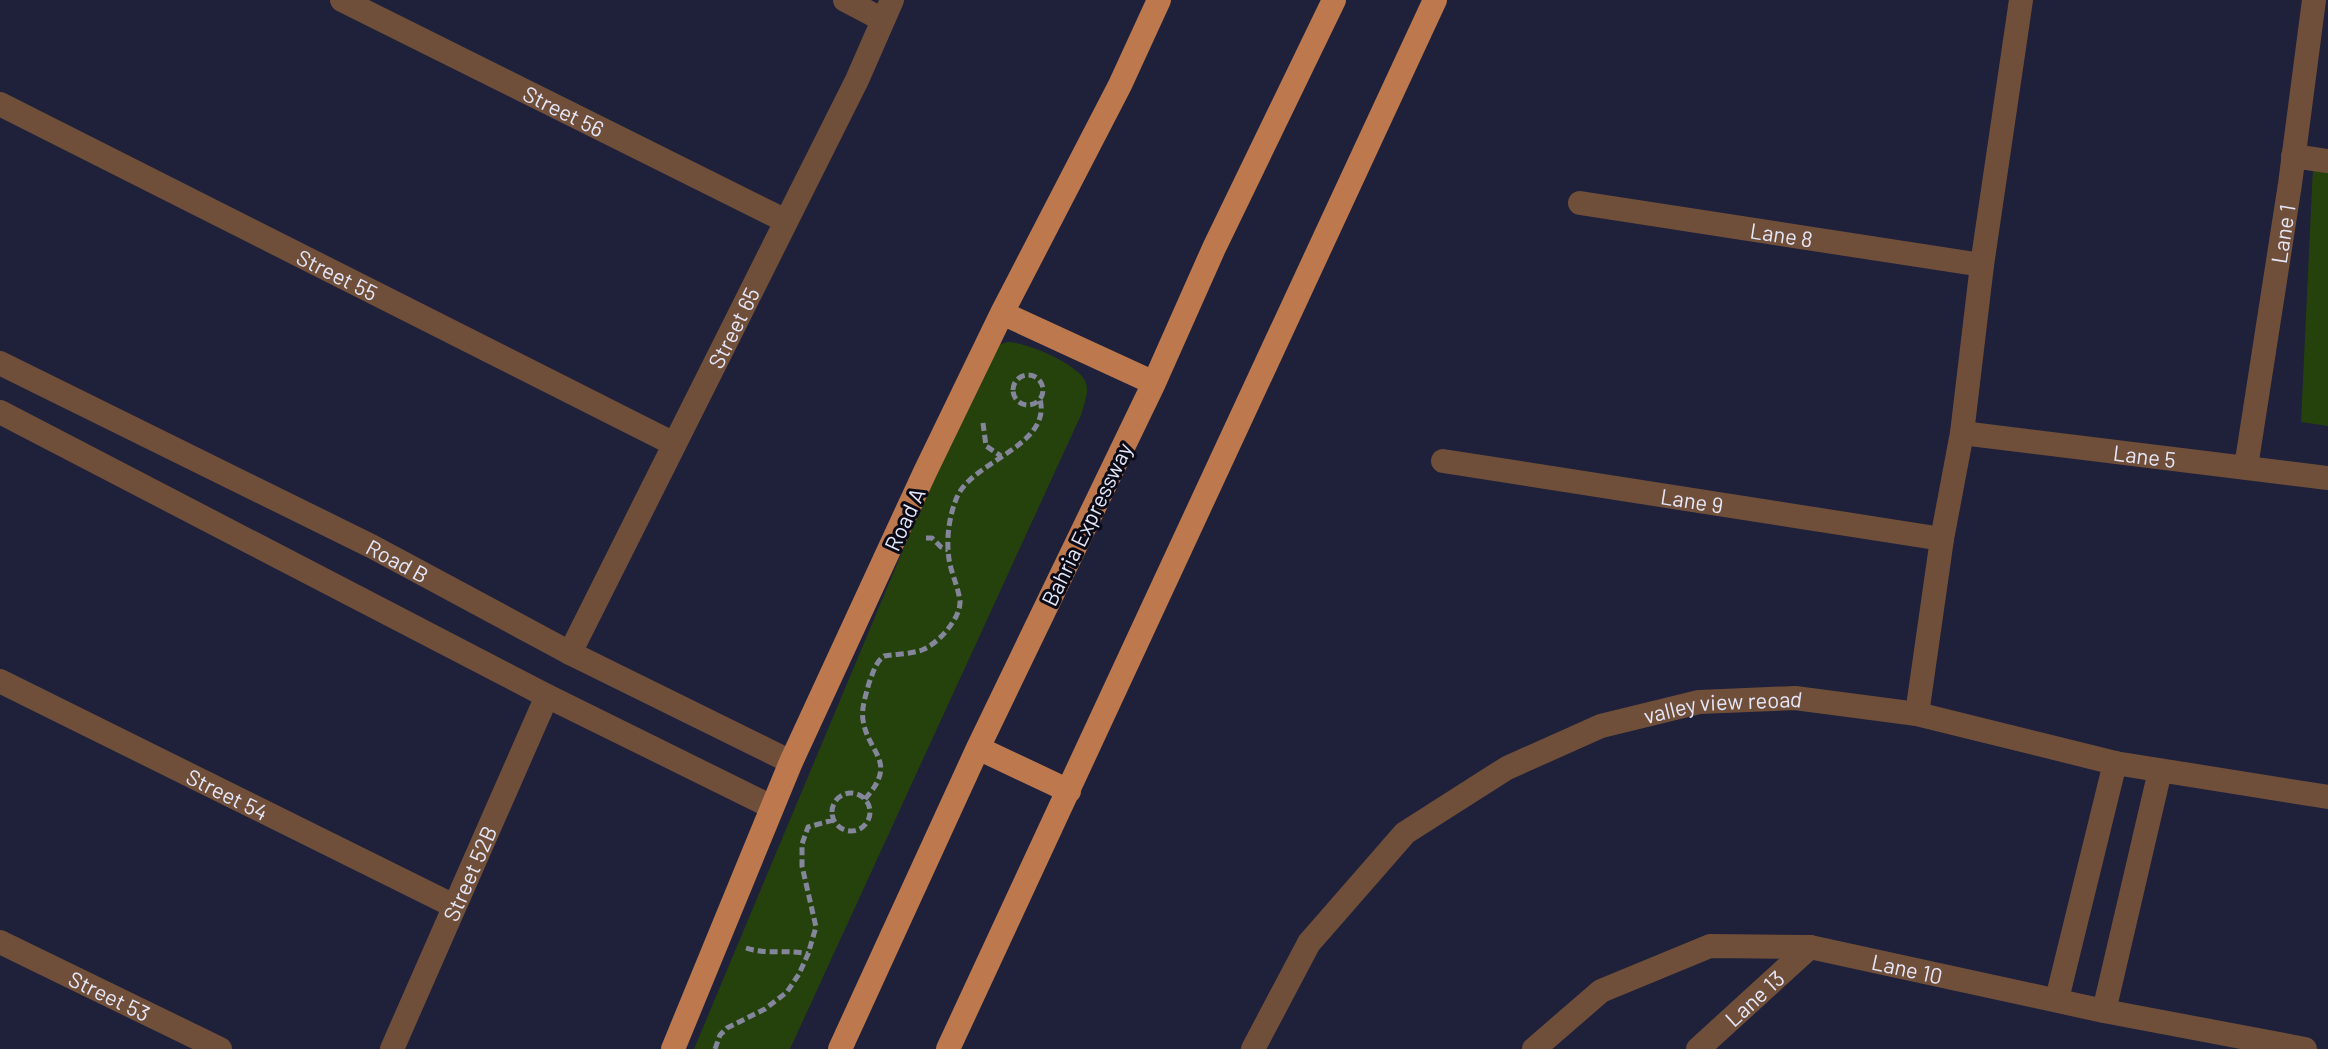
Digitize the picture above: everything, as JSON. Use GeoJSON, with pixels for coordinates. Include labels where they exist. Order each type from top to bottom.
{"type":"FeatureCollection","features":[{"type":"Feature","properties":{"kind":"main road","name":"Road A"},"geometry":{"type":"LineString","coordinates":[[673,1049],[791,762],[1002,313],[1120,85],[1159,0]]}},
{"type":"Feature","properties":{"kind":"main road","name":"Bahria Expressway"},"geometry":{"type":"LineString","coordinates":[[840,1049],[978,748],[1334,0]]}},
{"type":"Feature","properties":{"kind":"main road"},"geometry":{"type":"LineString","coordinates":[[948,1049],[1435,0]]}},
{"type":"Feature","properties":{"kind":"main road"},"geometry":{"type":"LineString","coordinates":[[1002,313],[1154,383]]}},
{"type":"Feature","properties":{"kind":"main road"},"geometry":{"type":"LineString","coordinates":[[978,748],[1069,791]]}},
{"type":"Feature","properties":{"kind":"street","name":"Street 56"},"geometry":{"type":"LineString","coordinates":[[342,0],[786,221]]}},
{"type":"Feature","properties":{"kind":"street"},"geometry":{"type":"LineString","coordinates":[[845,0],[888,10]]}},
{"type":"Feature","properties":{"kind":"street"},"geometry":{"type":"LineString","coordinates":[[1917,714],[1942,539],[1962,433],[1982,265],[2021,0]]}},
{"type":"Feature","properties":{"kind":"street","name":"Lane 1"},"geometry":{"type":"LineString","coordinates":[[2246,467],[2314,0]]}},
{"type":"Feature","properties":{"kind":"street","name":"Street 65"},"geometry":{"type":"LineString","coordinates":[[570,653],[857,80],[888,10]]}},
{"type":"Feature","properties":{"kind":"street","name":"Street 55"},"geometry":{"type":"LineString","coordinates":[[0,104],[674,444]]}},
{"type":"Feature","properties":{"kind":"street"},"geometry":{"type":"LineString","coordinates":[[2293,156],[2328,161]]}},
{"type":"Feature","properties":{"kind":"street","name":"Lane 8"},"geometry":{"type":"LineString","coordinates":[[1580,203],[1982,265]]}},
{"type":"Feature","properties":{"kind":"street","name":"Road B"},"geometry":{"type":"LineString","coordinates":[[0,363],[373,547],[570,653],[791,762]]}},
{"type":"Feature","properties":{"kind":"street"},"geometry":{"type":"LineString","coordinates":[[0,412],[547,696],[772,807]]}},
{"type":"Feature","properties":{"kind":"street","name":"Lane 5"},"geometry":{"type":"LineString","coordinates":[[1962,433],[2328,478]]}},
{"type":"Feature","properties":{"kind":"street","name":"Lane 9"},"geometry":{"type":"LineString","coordinates":[[1443,461],[1942,539]]}},
{"type":"Feature","properties":{"kind":"street","name":"Street 54"},"geometry":{"type":"LineString","coordinates":[[0,681],[454,906]]}},
{"type":"Feature","properties":{"kind":"street","name":"Street 52B"},"geometry":{"type":"LineString","coordinates":[[392,1049],[547,696]]}},
{"type":"Feature","properties":{"kind":"street","name":"valley view reoad"},"geometry":{"type":"LineString","coordinates":[[1253,1049],[1309,943],[1405,833],[1507,768],[1601,726],[1699,702],[1795,698],[1917,714],[2115,763],[2328,797]]}},
{"type":"Feature","properties":{"kind":"street"},"geometry":{"type":"LineString","coordinates":[[2057,999],[2115,763]]}},
{"type":"Feature","properties":{"kind":"street"},"geometry":{"type":"LineString","coordinates":[[2104,1011],[2160,771]]}},
{"type":"Feature","properties":{"kind":"street","name":"Street 53"},"geometry":{"type":"LineString","coordinates":[[0,942],[220,1049]]}},
{"type":"Feature","properties":{"kind":"street","name":"Lane 10"},"geometry":{"type":"LineString","coordinates":[[1534,1049],[1601,991],[1710,946],[1810,947],[2104,1011],[2305,1049]]}},
{"type":"Feature","properties":{"kind":"street","name":"Lane 13"},"geometry":{"type":"LineString","coordinates":[[1698,1049],[1810,947]]}},
{"type":"Feature","properties":{"kind":"path"},"geometry":{"type":"LineString","coordinates":[[865,799],[875,788],[881,767],[863,723],[862,712],[873,672],[884,656],[927,647],[954,620],[960,607],[960,595],[949,559],[948,541],[949,522],[956,498],[967,480],[1018,445],[1031,432],[1040,414],[1043,389],[1036,377],[1026,374],[1017,378],[1013,392],[1017,401],[1027,405],[1040,399]]}},
{"type":"Feature","properties":{"kind":"path"},"geometry":{"type":"LineString","coordinates":[[854,793],[865,799],[869,816],[863,827],[846,830],[833,820],[833,805],[841,795],[854,793]]}},
{"type":"Feature","properties":{"kind":"path"},"geometry":{"type":"LineString","coordinates":[[715,1049],[720,1035],[727,1028],[765,1009],[787,992],[799,974],[816,927],[802,866],[804,833],[808,827],[833,820]]}},
{"type":"Feature","properties":{"kind":"path"},"geometry":{"type":"LineString","coordinates":[[718,937],[765,954],[790,950],[808,954]]}},
{"type":"Feature","properties":{"kind":"green space"},"geometry":{"type":"Polygon","coordinates":[[[2313,167],[2328,169],[2328,426],[2301,422],[2313,167]]]}},
{"type":"Feature","properties":{"kind":"green space"},"geometry":{"type":"Polygon","coordinates":[[[1008,342],[1052,356],[1082,376],[1087,391],[1081,415],[790,1049],[694,1049],[944,452],[997,345],[1008,342]]]}}]}
